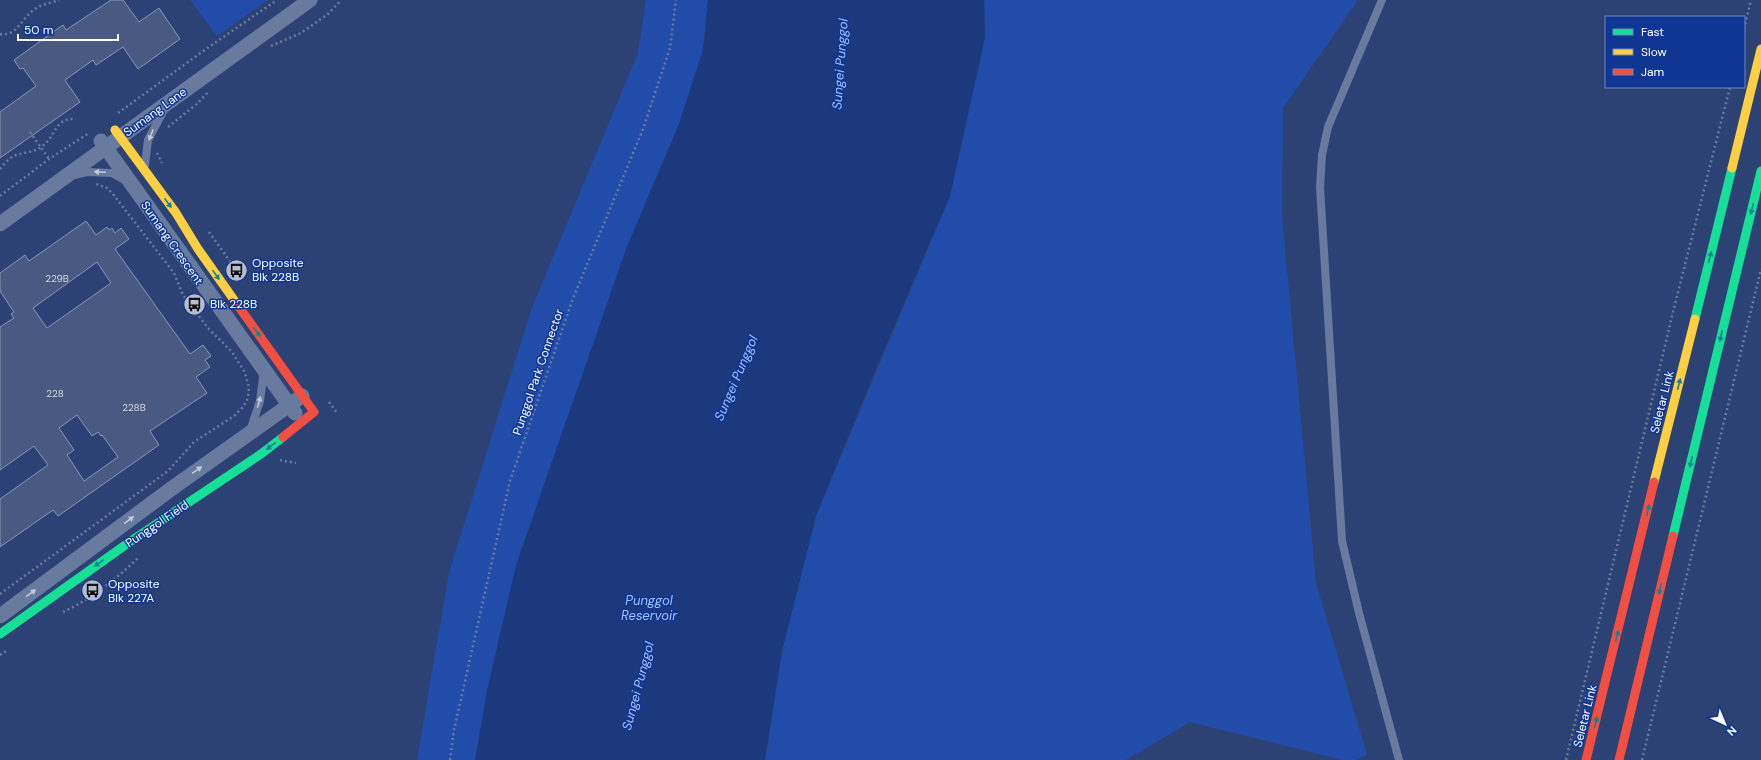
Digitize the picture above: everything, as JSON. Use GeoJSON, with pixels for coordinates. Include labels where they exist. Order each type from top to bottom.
{"type":"FeatureCollection","features":[{"type":"Feature","properties":{"kind":"main road","name":"Seletar Link"},"geometry":{"type":"LineString","coordinates":[[1586,760],[1761,49]]}},
{"type":"Feature","properties":{"kind":"main road","name":"Sumang Crescent"},"geometry":{"type":"LineString","coordinates":[[116,128],[176,213],[198,249],[314,412]]}},
{"type":"Feature","properties":{"kind":"main road"},"geometry":{"type":"LineString","coordinates":[[1619,760],[1761,172]]}},
{"type":"Feature","properties":{"kind":"main road","name":"Punggol Field"},"geometry":{"type":"LineString","coordinates":[[0,634],[131,541],[261,454],[314,412]]}},
{"type":"Feature","properties":{"kind":"street","name":"Sumang Lane"},"geometry":{"type":"LineString","coordinates":[[0,212],[100,139],[298,0]]}},
{"type":"Feature","properties":{"kind":"street","name":"Sumang Lane"},"geometry":{"type":"LineString","coordinates":[[116,128],[169,103],[310,0]]}},
{"type":"Feature","properties":{"kind":"street","name":"Sumang Lane"},"geometry":{"type":"LineString","coordinates":[[0,224],[68,176],[100,139]]}},
{"type":"Feature","properties":{"kind":"street","name":"Sumang Crescent"},"geometry":{"type":"LineString","coordinates":[[100,139],[130,184],[301,422]]}},
{"type":"Feature","properties":{"kind":"street","name":"Punggol Field"},"geometry":{"type":"LineString","coordinates":[[0,616],[171,489],[302,396]]}},
{"type":"Feature","properties":{"kind":"lane"},"geometry":{"type":"LineString","coordinates":[[1382,0],[1328,127],[1322,155],[1320,187],[1342,541],[1359,613],[1399,760]]}},
{"type":"Feature","properties":{"kind":"lane"},"geometry":{"type":"LineString","coordinates":[[145,171],[148,140],[169,103]]}},
{"type":"Feature","properties":{"kind":"lane"},"geometry":{"type":"LineString","coordinates":[[68,176],[87,172],[112,173],[130,184]]}},
{"type":"Feature","properties":{"kind":"lane"},"geometry":{"type":"LineString","coordinates":[[249,434],[260,402],[264,369]]}},
{"type":"Feature","properties":{"kind":"path"},"geometry":{"type":"LineString","coordinates":[[0,34],[7,35],[13,32],[35,9],[59,0]]}},
{"type":"Feature","properties":{"kind":"path"},"geometry":{"type":"LineString","coordinates":[[116,128],[277,0]]}},
{"type":"Feature","properties":{"kind":"path"},"geometry":{"type":"LineString","coordinates":[[265,49],[301,33],[328,14],[341,0]]}},
{"type":"Feature","properties":{"kind":"path","name":"Punggol Park Connector"},"geometry":{"type":"LineString","coordinates":[[450,760],[454,730],[510,481],[572,301],[643,129],[670,48],[676,0]]}},
{"type":"Feature","properties":{"kind":"path"},"geometry":{"type":"LineString","coordinates":[[1745,26],[1751,0]]}},
{"type":"Feature","properties":{"kind":"path"},"geometry":{"type":"LineString","coordinates":[[167,128],[198,102],[215,85]]}},
{"type":"Feature","properties":{"kind":"path"},"geometry":{"type":"LineString","coordinates":[[1566,760],[1672,319],[1730,88]]}},
{"type":"Feature","properties":{"kind":"path"},"geometry":{"type":"LineString","coordinates":[[0,169],[14,156],[41,148],[49,140],[59,124],[68,118],[76,119]]}},
{"type":"Feature","properties":{"kind":"path"},"geometry":{"type":"LineString","coordinates":[[30,132],[49,159]]}},
{"type":"Feature","properties":{"kind":"path"},"geometry":{"type":"LineString","coordinates":[[0,196],[49,159],[100,139]]}},
{"type":"Feature","properties":{"kind":"path"},"geometry":{"type":"LineString","coordinates":[[158,146],[157,152],[164,168]]}},
{"type":"Feature","properties":{"kind":"path"},"geometry":{"type":"LineString","coordinates":[[0,594],[168,471],[194,442],[234,416],[243,407],[248,398],[249,387],[246,377],[232,352],[208,328],[183,295],[174,273],[113,194],[100,185],[94,184]]}},
{"type":"Feature","properties":{"kind":"path"},"geometry":{"type":"LineString","coordinates":[[205,226],[246,284]]}},
{"type":"Feature","properties":{"kind":"path"},"geometry":{"type":"LineString","coordinates":[[1642,760],[1761,269]]}},
{"type":"Feature","properties":{"kind":"path"},"geometry":{"type":"LineString","coordinates":[[325,397],[338,414]]}},
{"type":"Feature","properties":{"kind":"shaded area"},"geometry":{"type":"Polygon","coordinates":[[[190,0],[268,0],[217,36],[190,0]]]}},
{"type":"Feature","properties":{"kind":"shaded area"},"geometry":{"type":"Polygon","coordinates":[[[646,0],[708,0],[703,50],[679,124],[629,242],[488,686],[475,760],[417,760],[449,573],[531,310],[638,53],[646,0]]]}},
{"type":"Feature","properties":{"kind":"shaded area"},"geometry":{"type":"Polygon","coordinates":[[[984,0],[1358,0],[1283,108],[1282,215],[1316,583],[1367,755],[1355,760],[1343,760],[1190,722],[1126,760],[765,760],[782,651],[816,516],[950,196],[985,37],[984,0]]]}},
{"type":"Feature","properties":{"kind":"water","name":"Punggol Reservoir"},"geometry":{"type":"Polygon","coordinates":[[[708,0],[984,0],[985,37],[950,196],[874,373],[816,516],[782,651],[765,760],[475,760],[488,686],[516,565],[626,249],[679,124],[703,50],[708,0]]]}},
{"type":"Feature","properties":{"kind":"building"},"geometry":{"type":"Polygon","coordinates":[[[111,0],[123,0],[139,22],[159,8],[180,39],[138,69],[123,47],[96,65],[93,60],[65,80],[80,102],[0,158],[0,112],[36,86],[23,68],[20,69],[14,60],[63,25],[66,30],[111,0]]]}},
{"type":"Feature","properties":{"kind":"building"},"geometry":{"type":"Polygon","coordinates":[[[86,221],[96,235],[107,227],[109,230],[112,228],[115,233],[121,228],[129,239],[115,249],[190,354],[203,345],[211,356],[205,360],[210,367],[196,377],[207,393],[150,431],[159,445],[58,516],[53,510],[0,547],[0,499],[48,465],[34,446],[0,470],[0,327],[14,318],[11,314],[14,312],[0,291],[0,273],[25,255],[29,261],[86,221]],[[97,262],[33,308],[47,328],[111,283],[97,262]],[[77,415],[59,428],[74,450],[67,455],[84,481],[118,457],[102,435],[101,436],[98,432],[92,436],[77,415]]]}},
{"type":"Feature","properties":{"kind":"traffic: fast"},"geometry":{"type":"LineString","coordinates":[[1695,319],[1732,168]]}},
{"type":"Feature","properties":{"kind":"traffic: fast"},"geometry":{"type":"LineString","coordinates":[[1673,536],[1761,171]]}},
{"type":"Feature","properties":{"kind":"traffic: fast"},"geometry":{"type":"LineString","coordinates":[[0,634],[131,541],[261,454],[283,437]]}},
{"type":"Feature","properties":{"kind":"traffic: slow"},"geometry":{"type":"LineString","coordinates":[[1732,168],[1761,49]]}},
{"type":"Feature","properties":{"kind":"traffic: slow"},"geometry":{"type":"LineString","coordinates":[[115,130],[176,213],[198,249],[239,307]]}},
{"type":"Feature","properties":{"kind":"traffic: slow"},"geometry":{"type":"LineString","coordinates":[[1654,482],[1695,319]]}},
{"type":"Feature","properties":{"kind":"traffic: jam"},"geometry":{"type":"LineString","coordinates":[[239,307],[314,412],[283,437]]}},
{"type":"Feature","properties":{"kind":"traffic: jam"},"geometry":{"type":"LineString","coordinates":[[1586,760],[1654,482]]}},
{"type":"Feature","properties":{"kind":"traffic: jam"},"geometry":{"type":"LineString","coordinates":[[1619,760],[1673,536]]}},
{"type":"Feature","properties":{"kind":"place","name":"Opposite Blk 228B"},"geometry":{"type":"Point","coordinates":[237,270]}},
{"type":"Feature","properties":{"kind":"place","name":"Blk 228B"},"geometry":{"type":"Point","coordinates":[195,304]}},
{"type":"Feature","properties":{"kind":"place","name":"Opposite Blk 227A"},"geometry":{"type":"Point","coordinates":[92,591]}},
{"type":"Feature","properties":{"kind":"water label","name":"Sungei Punggol"},"geometry":{"type":"Point","coordinates":[840,64]}},
{"type":"Feature","properties":{"kind":"water label","name":"Sungei Punggol"},"geometry":{"type":"Point","coordinates":[736,378]}},
{"type":"Feature","properties":{"kind":"water label","name":"Sungei Punggol"},"geometry":{"type":"Point","coordinates":[638,686]}}]}
